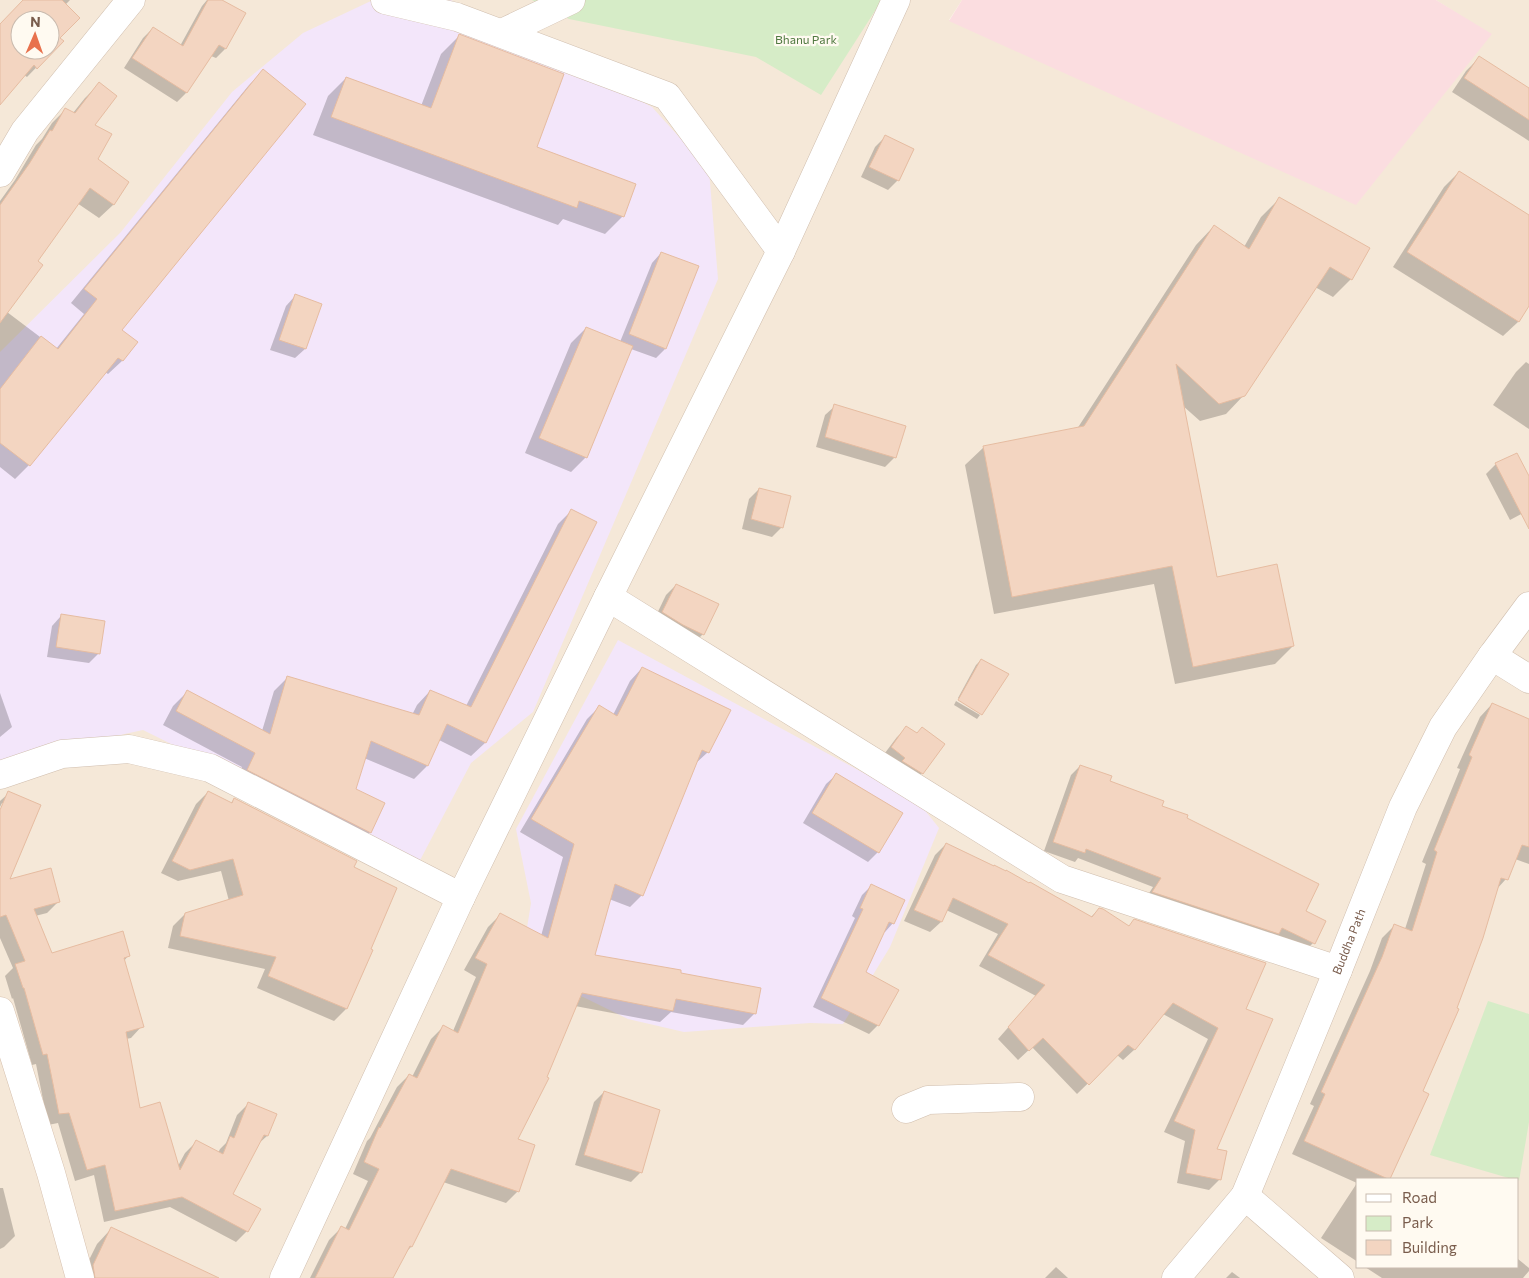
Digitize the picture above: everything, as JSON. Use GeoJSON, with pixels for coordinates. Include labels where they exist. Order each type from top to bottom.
{"type":"FeatureCollection","features":[{"type":"Feature","properties":{"kind":"street"},"geometry":{"type":"LineString","coordinates":[[0,173],[25,131],[131,0]]}},
{"type":"Feature","properties":{"kind":"street"},"geometry":{"type":"LineString","coordinates":[[385,0],[459,8],[502,33],[666,96],[781,251]]}},
{"type":"Feature","properties":{"kind":"street"},"geometry":{"type":"LineString","coordinates":[[502,33],[571,0]]}},
{"type":"Feature","properties":{"kind":"street"},"geometry":{"type":"LineString","coordinates":[[284,1278],[461,897],[608,596],[781,251],[896,0]]}},
{"type":"Feature","properties":{"kind":"street"},"geometry":{"type":"LineString","coordinates":[[608,596],[1062,879],[1338,970]]}},
{"type":"Feature","properties":{"kind":"street","name":"Buddha Path"},"geometry":{"type":"LineString","coordinates":[[1176,1278],[1245,1196],[1403,808],[1443,727],[1529,606]]}},
{"type":"Feature","properties":{"kind":"street"},"geometry":{"type":"LineString","coordinates":[[1492,656],[1529,679]]}},
{"type":"Feature","properties":{"kind":"street"},"geometry":{"type":"LineString","coordinates":[[0,775],[62,754],[129,750],[210,768],[461,897]]}},
{"type":"Feature","properties":{"kind":"street"},"geometry":{"type":"LineString","coordinates":[[0,1012],[51,1173],[80,1278]]}},
{"type":"Feature","properties":{"kind":"street"},"geometry":{"type":"LineString","coordinates":[[906,1109],[928,1100],[1020,1097]]}},
{"type":"Feature","properties":{"kind":"street"},"geometry":{"type":"LineString","coordinates":[[1245,1196],[1340,1278]]}},
{"type":"Feature","properties":{"kind":"shaded area"},"geometry":{"type":"Polygon","coordinates":[[[0,0],[962,0],[949,20],[1491,35],[1436,0],[1529,0],[1529,1278],[0,1278],[0,0]]]}},
{"type":"Feature","properties":{"kind":"shaded area"},"geometry":{"type":"Polygon","coordinates":[[[373,0],[451,0],[652,107],[709,170],[718,279],[533,712],[471,763],[417,866],[143,730],[0,761],[0,352],[121,232],[232,92],[303,33],[373,0]]]}},
{"type":"Feature","properties":{"kind":"shaded area"},"geometry":{"type":"Polygon","coordinates":[[[962,0],[1436,0],[1492,34],[1356,205],[949,21],[962,0]]]}},
{"type":"Feature","properties":{"kind":"shaded area"},"geometry":{"type":"Polygon","coordinates":[[[618,640],[919,803],[939,828],[890,947],[843,1024],[810,1023],[684,1032],[628,1019],[583,997],[518,984],[531,903],[516,829],[618,640]]]}},
{"type":"Feature","properties":{"kind":"green space","name":"Bhanu Park"},"geometry":{"type":"Polygon","coordinates":[[[532,0],[882,0],[821,95],[756,57],[569,19],[532,0]]]}},
{"type":"Feature","properties":{"kind":"green space"},"geometry":{"type":"Polygon","coordinates":[[[1488,1001],[1529,1014],[1529,1122],[1519,1181],[1519,1178],[1509,1178],[1430,1155],[1488,1001]]]}},
{"type":"Feature","properties":{"kind":"building"},"geometry":{"type":"Polygon","coordinates":[[[23,0],[62,0],[80,18],[60,38],[60,10],[13,10],[23,0]]]}},
{"type":"Feature","properties":{"kind":"building"},"geometry":{"type":"Polygon","coordinates":[[[208,0],[222,0],[246,13],[226,49],[219,45],[187,93],[132,58],[153,27],[183,46],[208,0]]]}},
{"type":"Feature","properties":{"kind":"building"},"geometry":{"type":"Polygon","coordinates":[[[10,14],[10,60],[46,60],[37,69],[34,65],[0,105],[0,24],[10,14]]]}},
{"type":"Feature","properties":{"kind":"building"},"geometry":{"type":"Polygon","coordinates":[[[459,34],[564,74],[537,147],[636,184],[624,217],[579,201],[577,208],[331,117],[346,77],[431,108],[459,34]]]}},
{"type":"Feature","properties":{"kind":"building"},"geometry":{"type":"Polygon","coordinates":[[[1479,56],[1529,88],[1529,120],[1464,78],[1479,56]]]}},
{"type":"Feature","properties":{"kind":"building"},"geometry":{"type":"Polygon","coordinates":[[[263,69],[306,104],[122,330],[138,342],[123,361],[118,358],[30,466],[0,443],[0,389],[41,336],[58,349],[97,299],[84,289],[263,69]]]}},
{"type":"Feature","properties":{"kind":"building"},"geometry":{"type":"Polygon","coordinates":[[[99,82],[117,96],[95,125],[112,134],[98,159],[129,182],[114,205],[90,188],[38,261],[43,265],[0,323],[0,205],[50,130],[52,131],[65,108],[75,113],[99,82]]]}},
{"type":"Feature","properties":{"kind":"building"},"geometry":{"type":"Polygon","coordinates":[[[885,135],[914,149],[899,181],[869,167],[885,135]]]}},
{"type":"Feature","properties":{"kind":"building"},"geometry":{"type":"Polygon","coordinates":[[[1459,171],[1529,215],[1529,306],[1519,322],[1407,252],[1459,171]]]}},
{"type":"Feature","properties":{"kind":"building"},"geometry":{"type":"Polygon","coordinates":[[[1279,197],[1370,248],[1352,280],[1330,267],[1245,396],[1219,404],[1176,364],[1217,577],[1277,564],[1294,646],[1193,667],[1172,566],[1012,597],[983,446],[1084,426],[1214,225],[1249,249],[1279,197]]]}},
{"type":"Feature","properties":{"kind":"building"},"geometry":{"type":"Polygon","coordinates":[[[661,252],[699,266],[666,349],[629,334],[661,252]]]}},
{"type":"Feature","properties":{"kind":"building"},"geometry":{"type":"Polygon","coordinates":[[[295,294],[322,304],[306,349],[279,340],[295,294]]]}},
{"type":"Feature","properties":{"kind":"building"},"geometry":{"type":"Polygon","coordinates":[[[586,327],[633,346],[587,458],[539,438],[586,327]]]}},
{"type":"Feature","properties":{"kind":"building"},"geometry":{"type":"Polygon","coordinates":[[[834,404],[906,426],[896,458],[825,437],[834,404]]]}},
{"type":"Feature","properties":{"kind":"building"},"geometry":{"type":"Polygon","coordinates":[[[1517,453],[1529,476],[1529,529],[1495,463],[1517,453]]]}},
{"type":"Feature","properties":{"kind":"building"},"geometry":{"type":"Polygon","coordinates":[[[759,488],[791,496],[783,528],[751,519],[759,488]]]}},
{"type":"Feature","properties":{"kind":"building"},"geometry":{"type":"Polygon","coordinates":[[[571,509],[597,522],[486,743],[447,724],[428,766],[371,741],[356,789],[385,803],[371,833],[247,770],[255,753],[176,711],[187,690],[270,734],[287,676],[419,715],[430,690],[471,707],[571,509]]]}},
{"type":"Feature","properties":{"kind":"building"},"geometry":{"type":"Polygon","coordinates":[[[676,584],[719,604],[704,635],[662,612],[676,584]]]}},
{"type":"Feature","properties":{"kind":"building"},"geometry":{"type":"Polygon","coordinates":[[[61,614],[105,621],[100,654],[56,647],[61,614]]]}},
{"type":"Feature","properties":{"kind":"building"},"geometry":{"type":"Polygon","coordinates":[[[981,659],[1009,674],[982,715],[958,700],[981,659]]]}},
{"type":"Feature","properties":{"kind":"building"},"geometry":{"type":"Polygon","coordinates":[[[642,667],[731,710],[709,753],[702,750],[643,896],[615,884],[595,955],[681,970],[681,973],[761,988],[756,1014],[676,999],[673,1011],[582,993],[547,1077],[549,1078],[518,1139],[535,1145],[519,1192],[451,1169],[412,1247],[410,1246],[393,1278],[315,1278],[341,1226],[349,1230],[379,1169],[364,1162],[379,1127],[409,1074],[417,1078],[443,1025],[458,1033],[487,964],[475,958],[500,913],[548,938],[574,844],[531,819],[599,705],[617,716],[642,667]]]}},
{"type":"Feature","properties":{"kind":"building"},"geometry":{"type":"Polygon","coordinates":[[[1492,703],[1529,719],[1529,847],[1522,845],[1508,880],[1501,878],[1483,938],[1457,1008],[1459,1009],[1423,1091],[1429,1094],[1390,1178],[1386,1178],[1304,1141],[1325,1094],[1321,1092],[1382,957],[1394,924],[1412,931],[1437,852],[1434,850],[1472,757],[1469,755],[1492,703]]]}},
{"type":"Feature","properties":{"kind":"building"},"geometry":{"type":"Polygon","coordinates":[[[906,726],[917,733],[922,727],[945,744],[923,774],[902,761],[905,758],[891,747],[906,726]]]}},
{"type":"Feature","properties":{"kind":"building"},"geometry":{"type":"Polygon","coordinates":[[[1080,765],[1112,776],[1110,781],[1164,801],[1162,806],[1188,815],[1187,818],[1319,884],[1306,911],[1326,921],[1315,944],[1282,928],[1279,934],[1152,892],[1161,878],[1086,849],[1085,853],[1053,842],[1080,765]]]}},
{"type":"Feature","properties":{"kind":"building"},"geometry":{"type":"Polygon","coordinates":[[[836,773],[903,813],[879,853],[812,813],[836,773]]]}},
{"type":"Feature","properties":{"kind":"building"},"geometry":{"type":"Polygon","coordinates":[[[8,791],[41,805],[10,879],[51,868],[60,902],[34,909],[52,953],[123,931],[130,956],[124,958],[144,1027],[126,1032],[140,1108],[160,1102],[180,1170],[196,1140],[223,1154],[230,1136],[234,1138],[248,1102],[277,1114],[268,1136],[264,1135],[233,1194],[261,1209],[248,1232],[182,1197],[115,1211],[105,1165],[87,1170],[69,1113],[59,1114],[47,1054],[43,1055],[24,988],[15,964],[25,961],[6,915],[0,917],[0,810],[8,791]]]}},
{"type":"Feature","properties":{"kind":"building"},"geometry":{"type":"Polygon","coordinates":[[[208,791],[232,803],[234,798],[357,861],[354,867],[397,888],[347,1009],[268,976],[276,957],[180,936],[185,913],[243,895],[233,859],[190,870],[172,861],[208,791]]]}},
{"type":"Feature","properties":{"kind":"building"},"geometry":{"type":"Polygon","coordinates":[[[946,843],[1030,882],[1092,917],[1099,908],[1103,909],[1129,926],[1134,919],[1266,963],[1246,1009],[1273,1019],[1217,1149],[1227,1151],[1221,1180],[1186,1173],[1195,1130],[1174,1121],[1218,1028],[1173,1003],[1135,1050],[1128,1045],[1089,1085],[1043,1038],[1029,1051],[1008,1027],[1045,985],[988,955],[1008,924],[953,898],[942,922],[914,910],[946,843]]]}},
{"type":"Feature","properties":{"kind":"building"},"geometry":{"type":"Polygon","coordinates":[[[871,884],[905,900],[894,924],[889,922],[866,972],[899,990],[879,1026],[821,998],[863,909],[860,908],[871,884]]]}},
{"type":"Feature","properties":{"kind":"building"},"geometry":{"type":"Polygon","coordinates":[[[604,1091],[660,1110],[642,1173],[584,1155],[604,1091]]]}},
{"type":"Feature","properties":{"kind":"building"},"geometry":{"type":"Polygon","coordinates":[[[111,1227],[219,1278],[95,1278],[93,1265],[111,1227]]]}}]}
